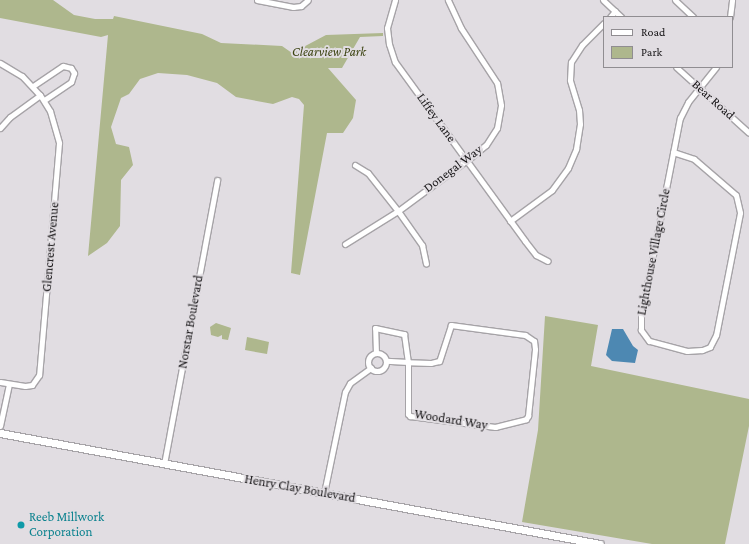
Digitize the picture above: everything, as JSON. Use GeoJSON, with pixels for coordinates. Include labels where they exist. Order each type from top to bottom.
{"type":"FeatureCollection","features":[{"type":"Feature","properties":{"kind":"main road","name":"Henry Clay Boulevard"},"geometry":{"type":"LineString","coordinates":[[0,433],[600,544]]}},
{"type":"Feature","properties":{"kind":"street"},"geometry":{"type":"LineString","coordinates":[[257,0],[294,7],[301,6],[308,0]]}},
{"type":"Feature","properties":{"kind":"street","name":"Liffey Lane"},"geometry":{"type":"LineString","coordinates":[[395,0],[387,28],[393,56],[510,221],[536,255],[548,261]]}},
{"type":"Feature","properties":{"kind":"street","name":"Donegal Way"},"geometry":{"type":"LineString","coordinates":[[346,244],[398,211],[467,160],[491,139],[501,115],[501,104],[495,79],[468,38],[448,0]]}},
{"type":"Feature","properties":{"kind":"street"},"geometry":{"type":"LineString","coordinates":[[603,0],[620,16]]}},
{"type":"Feature","properties":{"kind":"street"},"geometry":{"type":"LineString","coordinates":[[675,0],[692,16]]}},
{"type":"Feature","properties":{"kind":"street"},"geometry":{"type":"LineString","coordinates":[[730,16],[732,0]]}},
{"type":"Feature","properties":{"kind":"street"},"geometry":{"type":"LineString","coordinates":[[611,16],[615,11]]}},
{"type":"Feature","properties":{"kind":"street"},"geometry":{"type":"LineString","coordinates":[[510,221],[552,190],[568,168],[576,149],[580,124],[579,110],[570,80],[571,62],[582,45],[603,24]]}},
{"type":"Feature","properties":{"kind":"street","name":"Glencrest Avenue"},"geometry":{"type":"LineString","coordinates":[[0,63],[13,69],[33,86],[44,100],[56,126],[59,143],[59,166],[39,375],[32,385],[9,384]]}},
{"type":"Feature","properties":{"kind":"street"},"geometry":{"type":"LineString","coordinates":[[33,86],[63,66],[69,66],[74,78],[44,100]]}},
{"type":"Feature","properties":{"kind":"street","name":"Bear Road"},"geometry":{"type":"LineString","coordinates":[[677,68],[749,133]]}},
{"type":"Feature","properties":{"kind":"street","name":"Lighthouse Village Circle"},"geometry":{"type":"LineString","coordinates":[[673,152],[694,159],[736,196],[740,213],[716,335],[710,347],[702,350],[687,351],[649,341],[641,330],[641,316],[673,152],[680,118],[688,102],[715,68]]}},
{"type":"Feature","properties":{"kind":"street"},"geometry":{"type":"LineString","coordinates":[[0,128],[10,117],[40,95]]}},
{"type":"Feature","properties":{"kind":"street"},"geometry":{"type":"LineString","coordinates":[[354,165],[368,173],[398,211],[422,245],[426,264]]}},
{"type":"Feature","properties":{"kind":"street","name":"Norstar Boulevard"},"geometry":{"type":"LineString","coordinates":[[164,464],[217,180]]}},
{"type":"Feature","properties":{"kind":"street","name":"Woodard Way"},"geometry":{"type":"LineString","coordinates":[[324,493],[346,390],[359,375],[371,368],[380,370],[386,361],[408,362],[439,361],[451,325],[525,335],[534,340],[535,349],[528,416],[526,419],[495,427],[410,416],[408,414],[408,362],[404,334],[375,328],[376,353],[369,359],[371,368]]}},
{"type":"Feature","properties":{"kind":"street"},"geometry":{"type":"LineString","coordinates":[[376,353],[384,356],[386,361]]}},
{"type":"Feature","properties":{"kind":"street"},"geometry":{"type":"LineString","coordinates":[[0,382],[9,384],[0,426]]}},
{"type":"Feature","properties":{"kind":"green space","name":"Clearview Park"},"geometry":{"type":"Polygon","coordinates":[[[0,0],[53,0],[74,15],[95,19],[113,19],[114,16],[202,34],[221,43],[282,46],[292,53],[326,35],[383,33],[383,36],[360,37],[342,68],[328,68],[356,100],[353,118],[343,133],[327,133],[300,275],[291,273],[304,105],[299,99],[292,97],[273,104],[236,97],[217,83],[187,75],[158,73],[140,79],[129,94],[121,98],[111,127],[116,144],[129,147],[133,165],[121,180],[120,226],[107,243],[88,256],[108,35],[101,37],[0,18],[0,0]]]}},
{"type":"Feature","properties":{"kind":"green space"},"geometry":{"type":"Polygon","coordinates":[[[545,316],[598,325],[591,366],[749,399],[749,426],[725,544],[652,544],[522,522],[538,430],[545,316]]]}},
{"type":"Feature","properties":{"kind":"green space"},"geometry":{"type":"Polygon","coordinates":[[[216,323],[231,328],[228,340],[222,339],[222,335],[218,337],[211,335],[210,327],[216,323]]]}},
{"type":"Feature","properties":{"kind":"green space"},"geometry":{"type":"Polygon","coordinates":[[[247,337],[269,342],[267,354],[245,350],[247,337]]]}},
{"type":"Feature","properties":{"kind":"water"},"geometry":{"type":"Polygon","coordinates":[[[612,329],[623,329],[633,346],[638,350],[635,363],[612,361],[606,355],[612,329]]]}},
{"type":"Feature","properties":{"kind":"place","name":"Reeb Millwork Corporation"},"geometry":{"type":"Point","coordinates":[21,525]}}]}
